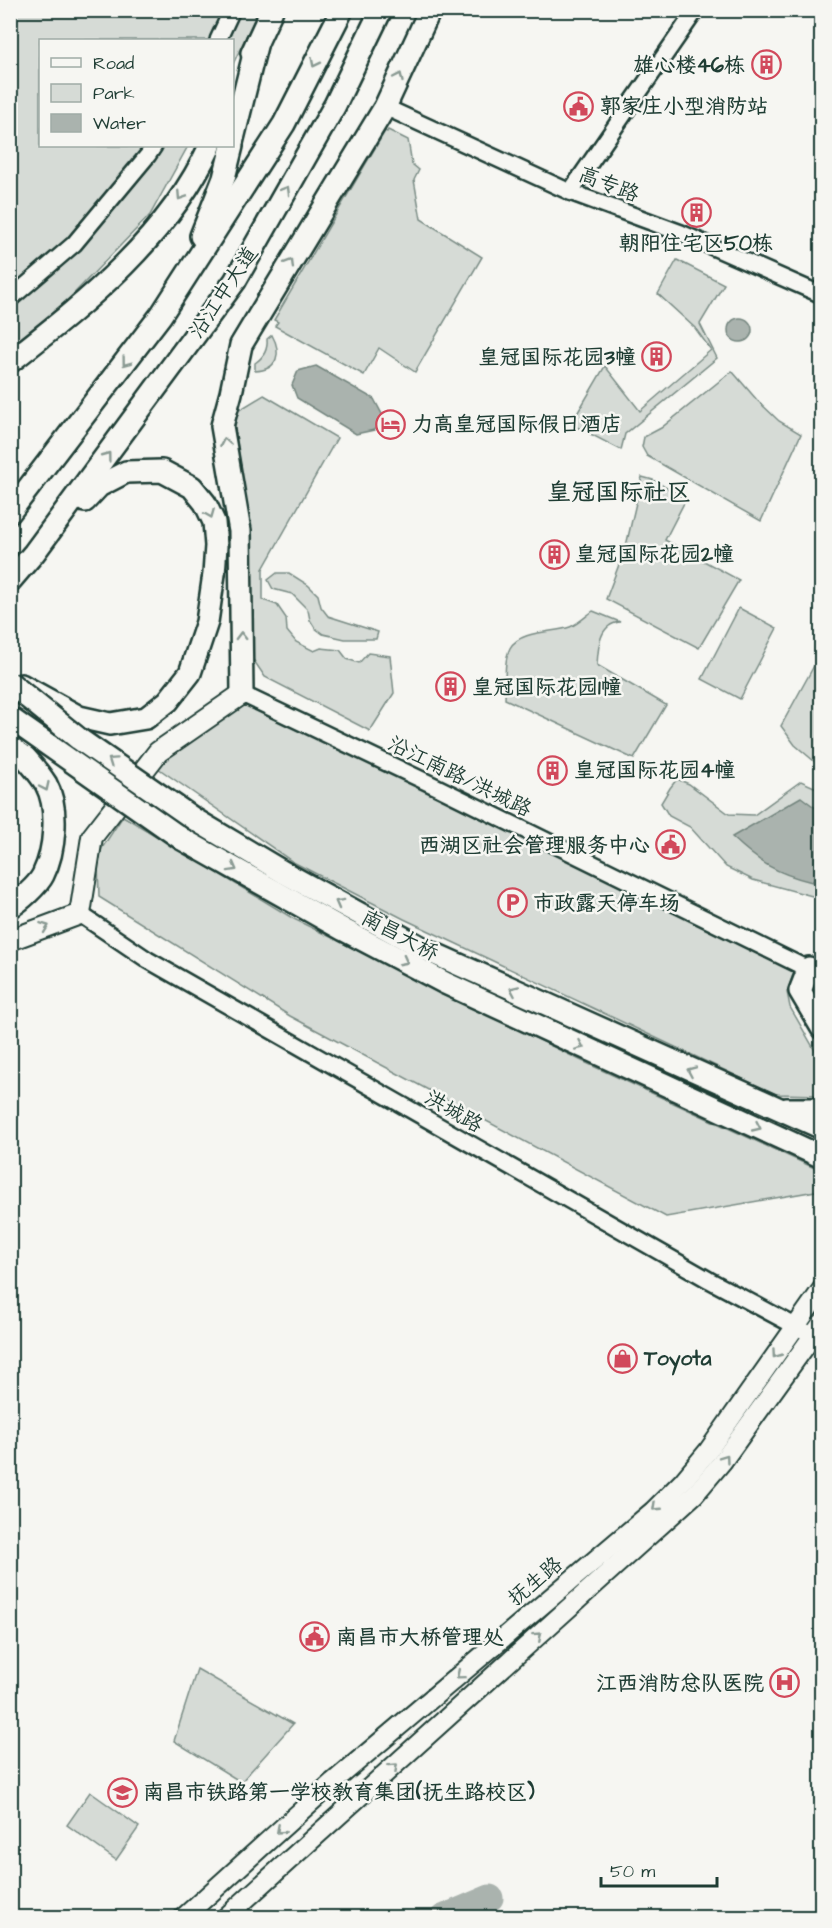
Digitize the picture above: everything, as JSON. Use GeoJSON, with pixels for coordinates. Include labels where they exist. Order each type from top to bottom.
{"type":"FeatureCollection","features":[{"type":"Feature","properties":{"kind":"highway"},"geometry":{"type":"LineString","coordinates":[[234,93],[272,10]]}},
{"type":"Feature","properties":{"kind":"highway","name":"沿江中大道"},"geometry":{"type":"LineString","coordinates":[[10,512],[161,315],[284,124],[342,10]]}},
{"type":"Feature","properties":{"kind":"highway","name":"沿江中大道"},"geometry":{"type":"LineString","coordinates":[[34,553],[235,280],[335,105],[381,10]]}},
{"type":"Feature","properties":{"kind":"highway"},"geometry":{"type":"LineString","coordinates":[[242,694],[240,531],[222,426],[241,345],[385,107],[430,10]]}},
{"type":"Feature","properties":{"kind":"highway"},"geometry":{"type":"LineString","coordinates":[[234,136],[257,42]]}},
{"type":"Feature","properties":{"kind":"highway"},"geometry":{"type":"LineString","coordinates":[[10,362],[95,293],[158,230],[203,162],[210,147]]}},
{"type":"Feature","properties":{"kind":"highway"},"geometry":{"type":"LineString","coordinates":[[161,315],[203,231],[224,178],[231,147]]}},
{"type":"Feature","properties":{"kind":"highway"},"geometry":{"type":"LineString","coordinates":[[10,581],[99,486],[126,472],[162,471],[192,487],[205,503],[214,522],[216,546],[207,622],[190,673],[168,701],[146,718],[110,724],[79,717],[10,678]]}},
{"type":"Feature","properties":{"kind":"highway","name":"南昌大桥"},"geometry":{"type":"LineString","coordinates":[[10,683],[79,739],[194,819],[283,872],[424,949],[822,1128]]}},
{"type":"Feature","properties":{"kind":"highway","name":"南昌大桥"},"geometry":{"type":"LineString","coordinates":[[10,718],[182,839],[345,930],[446,983],[821,1158]]}},
{"type":"Feature","properties":{"kind":"highway"},"geometry":{"type":"LineString","coordinates":[[10,741],[47,786],[54,814],[52,849],[43,876],[18,903],[10,907]]}},
{"type":"Feature","properties":{"kind":"highway"},"geometry":{"type":"LineString","coordinates":[[815,972],[800,991],[822,1028]]}},
{"type":"Feature","properties":{"kind":"highway"},"geometry":{"type":"LineString","coordinates":[[776,1109],[822,1109]]}},
{"type":"Feature","properties":{"kind":"main road"},"geometry":{"type":"LineString","coordinates":[[10,940],[80,914],[92,837],[158,752],[242,694]]}},
{"type":"Feature","properties":{"kind":"main road","name":"抚生路"},"geometry":{"type":"LineString","coordinates":[[183,1917],[333,1782],[653,1511],[683,1481],[708,1451],[822,1289]]}},
{"type":"Feature","properties":{"kind":"main road","name":"抚生路"},"geometry":{"type":"LineString","coordinates":[[225,1917],[695,1494],[722,1462],[817,1329]]}},
{"type":"Feature","properties":{"kind":"street"},"geometry":{"type":"LineString","coordinates":[[218,39],[232,10]]}},
{"type":"Feature","properties":{"kind":"street"},"geometry":{"type":"LineString","coordinates":[[570,192],[696,10]]}},
{"type":"Feature","properties":{"kind":"street","name":"高专路"},"geometry":{"type":"LineString","coordinates":[[385,107],[570,192],[681,233],[822,295]]}},
{"type":"Feature","properties":{"kind":"street"},"geometry":{"type":"LineString","coordinates":[[10,299],[74,244],[153,147]]}},
{"type":"Feature","properties":{"kind":"street","name":"沿江南路/洪城路"},"geometry":{"type":"LineString","coordinates":[[242,694],[815,972]]}},
{"type":"Feature","properties":{"kind":"street","name":"洪城路"},"geometry":{"type":"LineString","coordinates":[[80,914],[148,960],[699,1274],[795,1326],[817,1329]]}},
{"type":"Feature","properties":{"kind":"green space"},"geometry":{"type":"Polygon","coordinates":[[[11,11],[258,11],[234,62],[234,39],[39,39],[39,147],[187,147],[150,215],[55,313],[11,370],[11,11]]]}},
{"type":"Feature","properties":{"kind":"green space"},"geometry":{"type":"Polygon","coordinates":[[[388,130],[408,140],[412,164],[419,170],[414,180],[421,219],[482,257],[415,372],[379,348],[364,375],[275,326],[278,322],[274,320],[385,131],[388,130]]]}},
{"type":"Feature","properties":{"kind":"green space"},"geometry":{"type":"Polygon","coordinates":[[[677,260],[724,284],[700,324],[717,358],[625,434],[621,450],[571,424],[605,366],[640,411],[711,350],[695,328],[658,294],[677,260]]]}},
{"type":"Feature","properties":{"kind":"green space"},"geometry":{"type":"Polygon","coordinates":[[[272,335],[277,348],[276,359],[269,367],[255,371],[255,363],[263,355],[267,339],[272,335]]]}},
{"type":"Feature","properties":{"kind":"green space"},"geometry":{"type":"Polygon","coordinates":[[[732,371],[779,421],[801,434],[761,521],[647,456],[642,447],[644,437],[661,428],[732,371]]]}},
{"type":"Feature","properties":{"kind":"green space"},"geometry":{"type":"Polygon","coordinates":[[[264,395],[337,438],[263,569],[263,600],[277,605],[286,618],[287,631],[296,642],[314,651],[321,648],[340,650],[347,659],[359,663],[368,653],[390,656],[394,693],[370,731],[265,677],[248,652],[247,620],[251,533],[235,429],[236,412],[264,395]]]}},
{"type":"Feature","properties":{"kind":"green space"},"geometry":{"type":"Polygon","coordinates":[[[642,477],[653,480],[686,499],[665,540],[739,580],[699,648],[606,599],[626,546],[642,477]]]}},
{"type":"Feature","properties":{"kind":"green space"},"geometry":{"type":"Polygon","coordinates":[[[277,573],[289,573],[308,585],[318,595],[321,607],[328,616],[378,632],[376,639],[345,639],[323,634],[310,620],[308,610],[292,594],[273,589],[268,580],[277,573]]]}},
{"type":"Feature","properties":{"kind":"green space"},"geometry":{"type":"Polygon","coordinates":[[[739,608],[777,628],[740,699],[702,679],[739,608]]]}},
{"type":"Feature","properties":{"kind":"green space"},"geometry":{"type":"Polygon","coordinates":[[[593,611],[620,622],[608,627],[604,632],[599,644],[597,665],[666,705],[634,759],[505,699],[506,660],[515,642],[529,635],[570,627],[593,611]]]}},
{"type":"Feature","properties":{"kind":"green space"},"geometry":{"type":"Polygon","coordinates":[[[821,653],[821,767],[795,745],[781,726],[821,653]]]}},
{"type":"Feature","properties":{"kind":"green space","name":"市政露天停车场"},"geometry":{"type":"Polygon","coordinates":[[[243,699],[794,972],[787,992],[790,1007],[821,1061],[821,1095],[775,1094],[404,919],[293,862],[155,766],[243,699]]]}},
{"type":"Feature","properties":{"kind":"green space"},"geometry":{"type":"Polygon","coordinates":[[[677,779],[689,784],[729,814],[754,815],[801,781],[821,790],[821,892],[812,896],[753,880],[726,867],[690,827],[669,816],[661,803],[677,779]]]}},
{"type":"Feature","properties":{"kind":"green space"},"geometry":{"type":"Polygon","coordinates":[[[123,816],[294,919],[580,1060],[821,1171],[821,1190],[666,1217],[290,1016],[99,897],[98,862],[102,848],[123,816]]]}},
{"type":"Feature","properties":{"kind":"green space"},"geometry":{"type":"Polygon","coordinates":[[[197,1669],[293,1724],[241,1782],[174,1741],[197,1669]]]}},
{"type":"Feature","properties":{"kind":"green space"},"geometry":{"type":"Polygon","coordinates":[[[90,1792],[139,1827],[116,1860],[67,1825],[90,1792]]]}},
{"type":"Feature","properties":{"kind":"water"},"geometry":{"type":"Polygon","coordinates":[[[740,318],[745,319],[751,325],[751,335],[745,341],[740,342],[735,341],[729,335],[728,330],[729,325],[735,319],[740,318]]]}},
{"type":"Feature","properties":{"kind":"water"},"geometry":{"type":"Polygon","coordinates":[[[316,366],[374,399],[383,416],[374,430],[356,434],[297,398],[292,385],[298,371],[316,366]]]}},
{"type":"Feature","properties":{"kind":"water"},"geometry":{"type":"Polygon","coordinates":[[[801,797],[821,812],[821,872],[812,882],[788,875],[769,866],[732,837],[801,797]]]}},
{"type":"Feature","properties":{"kind":"waterway"},"geometry":{"type":"LineString","coordinates":[[443,1918],[490,1898]]}},
{"type":"Feature","properties":{"kind":"place","name":"雄心楼46栋"},"geometry":{"type":"Point","coordinates":[766,65]}},
{"type":"Feature","properties":{"kind":"place","name":"郭家庄小型消防站"},"geometry":{"type":"Point","coordinates":[579,106]}},
{"type":"Feature","properties":{"kind":"place","name":"朝阳住宅区50栋"},"geometry":{"type":"Point","coordinates":[696,212]}},
{"type":"Feature","properties":{"kind":"place","name":"皇冠国际花园3幢"},"geometry":{"type":"Point","coordinates":[657,357]}},
{"type":"Feature","properties":{"kind":"place","name":"力高皇冠国际假日酒店"},"geometry":{"type":"Point","coordinates":[391,424]}},
{"type":"Feature","properties":{"kind":"place","name":"皇冠国际花园2幢"},"geometry":{"type":"Point","coordinates":[554,554]}},
{"type":"Feature","properties":{"kind":"place","name":"皇冠国际花园1幢"},"geometry":{"type":"Point","coordinates":[451,687]}},
{"type":"Feature","properties":{"kind":"place","name":"皇冠国际花园4幢"},"geometry":{"type":"Point","coordinates":[553,770]}},
{"type":"Feature","properties":{"kind":"place","name":"西湖区社会管理服务中心"},"geometry":{"type":"Point","coordinates":[671,845]}},
{"type":"Feature","properties":{"kind":"place","name":"市政露天停车场"},"geometry":{"type":"Point","coordinates":[512,903]}},
{"type":"Feature","properties":{"kind":"place","name":"Toyota"},"geometry":{"type":"Point","coordinates":[623,1358]}},
{"type":"Feature","properties":{"kind":"place","name":"南昌市大桥管理处"},"geometry":{"type":"Point","coordinates":[315,1637]}},
{"type":"Feature","properties":{"kind":"place","name":"江西消防总队医院"},"geometry":{"type":"Point","coordinates":[785,1683]}},
{"type":"Feature","properties":{"kind":"place","name":"南昌市铁路第一学校教育集团(抚生路校区)"},"geometry":{"type":"Point","coordinates":[122,1792]}},
{"type":"Feature","properties":{"kind":"district","name":"皇冠国际社区"},"geometry":{"type":"Point","coordinates":[619,492]}}]}
